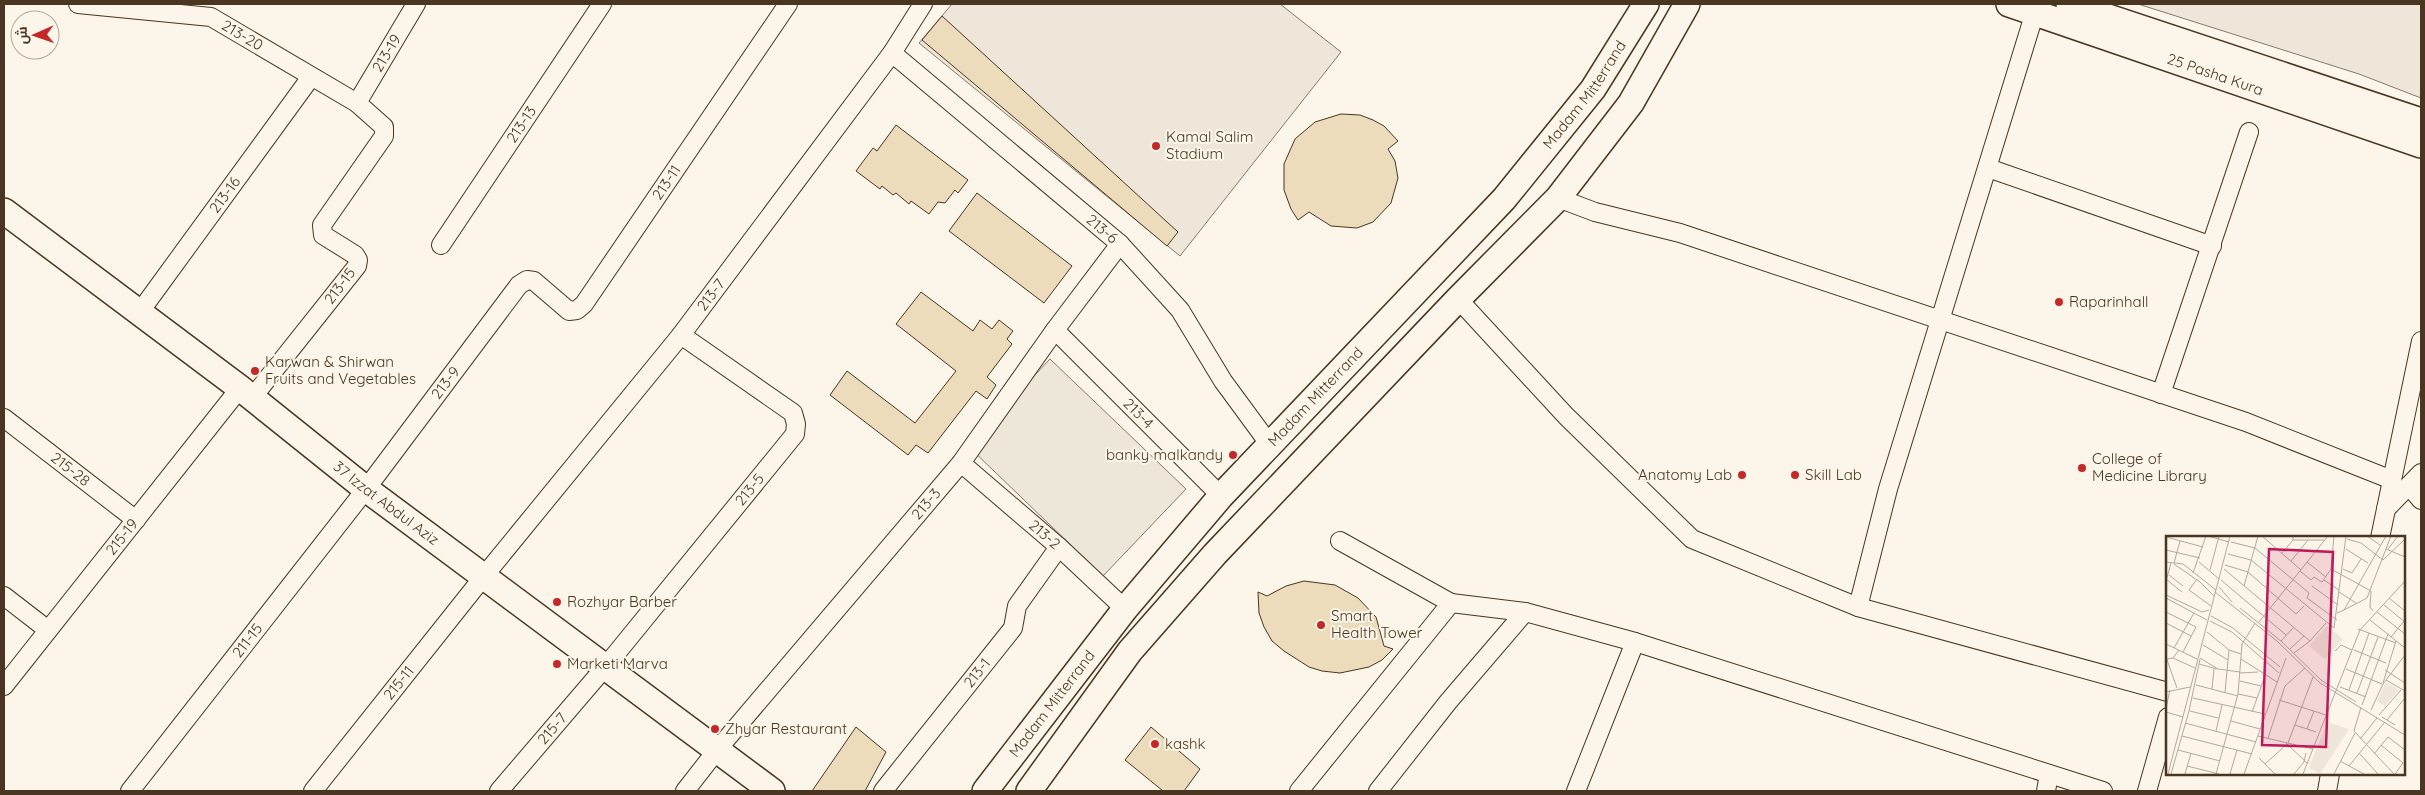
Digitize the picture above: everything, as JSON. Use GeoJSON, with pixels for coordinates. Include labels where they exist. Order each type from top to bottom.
{"type":"FeatureCollection","features":[{"type":"Feature","properties":{"kind":"main road","name":"Madam Mitterrand"},"geometry":{"type":"LineString","coordinates":[[985,791],[1125,609],[1221,496],[1504,199],[1593,89],[1646,4]]}},
{"type":"Feature","properties":{"kind":"main road","name":"Madam Mitterrand"},"geometry":{"type":"LineString","coordinates":[[1030,791],[1130,652],[1215,554],[1458,299],[1558,198],[1631,103],[1687,4]]}},
{"type":"Feature","properties":{"kind":"main road","name":"25 Pasha Kura"},"geometry":{"type":"LineString","coordinates":[[2009,4],[2421,145]]}},
{"type":"Feature","properties":{"kind":"main road","name":"25 Pasha Kura"},"geometry":{"type":"LineString","coordinates":[[2069,4],[2421,121]]}},
{"type":"Feature","properties":{"kind":"main road","name":"37 Izzat Abdul Aziz"},"geometry":{"type":"LineString","coordinates":[[4,211],[246,393],[366,489],[772,791]]}},
{"type":"Feature","properties":{"kind":"street","name":"213-20"},"geometry":{"type":"LineString","coordinates":[[78,4],[214,11],[311,77],[357,104],[384,127]]}},
{"type":"Feature","properties":{"kind":"street","name":"213-19"},"geometry":{"type":"LineString","coordinates":[[357,104],[416,4]]}},
{"type":"Feature","properties":{"kind":"street","name":"213-13"},"geometry":{"type":"LineString","coordinates":[[441,245],[602,4]]}},
{"type":"Feature","properties":{"kind":"street","name":"213-11"},"geometry":{"type":"LineString","coordinates":[[527,280],[534,281],[569,311],[577,310],[584,304],[788,4]]}},
{"type":"Feature","properties":{"kind":"street","name":"213-7"},"geometry":{"type":"LineString","coordinates":[[484,576],[681,335],[892,53],[923,4]]}},
{"type":"Feature","properties":{"kind":"street"},"geometry":{"type":"LineString","coordinates":[[1858,607],[1888,489],[1941,322],[2034,12]]}},
{"type":"Feature","properties":{"kind":"street","name":"213-6"},"geometry":{"type":"LineString","coordinates":[[892,53],[1120,244],[1180,310],[1223,381],[1270,445]]}},
{"type":"Feature","properties":{"kind":"street","name":"213-16"},"geometry":{"type":"LineString","coordinates":[[139,313],[311,77]]}},
{"type":"Feature","properties":{"kind":"street","name":"213-15"},"geometry":{"type":"LineString","coordinates":[[246,393],[357,266],[358,260],[355,255],[323,235],[322,225],[384,136],[384,127]]}},
{"type":"Feature","properties":{"kind":"street"},"geometry":{"type":"LineString","coordinates":[[2161,394],[2249,132]]}},
{"type":"Feature","properties":{"kind":"street"},"geometry":{"type":"LineString","coordinates":[[1988,168],[2212,246]]}},
{"type":"Feature","properties":{"kind":"street"},"geometry":{"type":"LineString","coordinates":[[1558,198],[1595,212],[1680,233],[1941,322],[2246,422],[2392,480]]}},
{"type":"Feature","properties":{"kind":"street","name":"213-3"},"geometry":{"type":"LineString","coordinates":[[685,791],[717,750],[961,463],[1055,330],[1120,244]]}},
{"type":"Feature","properties":{"kind":"street","name":"213-9"},"geometry":{"type":"LineString","coordinates":[[366,489],[519,285],[527,280]]}},
{"type":"Feature","properties":{"kind":"street"},"geometry":{"type":"LineString","coordinates":[[1458,299],[1566,416],[1692,539],[1858,607],[2166,691]]}},
{"type":"Feature","properties":{"kind":"street","name":"213-4"},"geometry":{"type":"LineString","coordinates":[[1055,330],[1221,496]]}},
{"type":"Feature","properties":{"kind":"street","name":"213-5"},"geometry":{"type":"LineString","coordinates":[[606,666],[795,434],[796,424],[793,413],[681,335]]}},
{"type":"Feature","properties":{"kind":"street"},"geometry":{"type":"LineString","coordinates":[[2380,536],[2421,341]]}},
{"type":"Feature","properties":{"kind":"street","name":"215-19"},"geometry":{"type":"LineString","coordinates":[[4,686],[136,520],[246,393]]}},
{"type":"Feature","properties":{"kind":"street","name":"215-28"},"geometry":{"type":"LineString","coordinates":[[4,418],[136,520]]}},
{"type":"Feature","properties":{"kind":"street","name":"213-2"},"geometry":{"type":"LineString","coordinates":[[961,463],[1059,548],[1125,609]]}},
{"type":"Feature","properties":{"kind":"street"},"geometry":{"type":"LineString","coordinates":[[2386,510],[2421,473]]}},
{"type":"Feature","properties":{"kind":"street"},"geometry":{"type":"LineString","coordinates":[[2409,486],[2421,500]]}},
{"type":"Feature","properties":{"kind":"street","name":"211-15"},"geometry":{"type":"LineString","coordinates":[[130,791],[366,489]]}},
{"type":"Feature","properties":{"kind":"street"},"geometry":{"type":"LineString","coordinates":[[1340,541],[1451,603],[1525,612],[1635,642],[2103,791]]}},
{"type":"Feature","properties":{"kind":"street","name":"213-1"},"geometry":{"type":"LineString","coordinates":[[883,791],[1013,628],[1017,606],[1059,548]]}},
{"type":"Feature","properties":{"kind":"street","name":"215-11"},"geometry":{"type":"LineString","coordinates":[[314,791],[484,576]]}},
{"type":"Feature","properties":{"kind":"street"},"geometry":{"type":"LineString","coordinates":[[4,596],[48,630]]}},
{"type":"Feature","properties":{"kind":"street"},"geometry":{"type":"LineString","coordinates":[[1299,791],[1451,603]]}},
{"type":"Feature","properties":{"kind":"street"},"geometry":{"type":"LineString","coordinates":[[1378,791],[1448,702],[1525,612]]}},
{"type":"Feature","properties":{"kind":"street"},"geometry":{"type":"LineString","coordinates":[[1576,791],[1635,642]]}},
{"type":"Feature","properties":{"kind":"street","name":"215-7"},"geometry":{"type":"LineString","coordinates":[[499,791],[606,666]]}},
{"type":"Feature","properties":{"kind":"street"},"geometry":{"type":"LineString","coordinates":[[2147,791],[2166,724]]}},
{"type":"Feature","properties":{"kind":"street"},"geometry":{"type":"LineString","coordinates":[[2046,791],[2049,774]]}},
{"type":"Feature","properties":{"kind":"street"},"geometry":{"type":"LineString","coordinates":[[2327,791],[2330,775]]}},
{"type":"Feature","properties":{"kind":"shaded area","name":"Kamal Salim Stadium"},"geometry":{"type":"Polygon","coordinates":[[[952,4],[1280,4],[1341,52],[1180,256],[919,43],[952,4]]]}},
{"type":"Feature","properties":{"kind":"shaded area"},"geometry":{"type":"Polygon","coordinates":[[[2138,4],[2421,4],[2421,98],[2359,74],[2138,4]]]}},
{"type":"Feature","properties":{"kind":"shaded area"},"geometry":{"type":"Polygon","coordinates":[[[1050,359],[1186,489],[1103,576],[968,446],[1050,359]]]}},
{"type":"Feature","properties":{"kind":"building"},"geometry":{"type":"Polygon","coordinates":[[[942,16],[1178,232],[1167,246],[922,40],[942,16]]]}},
{"type":"Feature","properties":{"kind":"building"},"geometry":{"type":"Polygon","coordinates":[[[1341,114],[1360,115],[1373,120],[1384,126],[1398,141],[1388,149],[1395,161],[1398,178],[1391,203],[1373,222],[1357,228],[1331,226],[1309,212],[1298,220],[1291,209],[1284,190],[1284,164],[1295,139],[1315,122],[1341,114]]]}},
{"type":"Feature","properties":{"kind":"building"},"geometry":{"type":"Polygon","coordinates":[[[896,125],[968,180],[958,193],[955,190],[945,203],[938,202],[929,214],[911,201],[909,204],[896,193],[893,195],[882,186],[880,189],[856,171],[873,148],[877,151],[896,125]]]}},
{"type":"Feature","properties":{"kind":"building"},"geometry":{"type":"Polygon","coordinates":[[[977,193],[1072,266],[1044,303],[949,231],[977,193]]]}},
{"type":"Feature","properties":{"kind":"building"},"geometry":{"type":"Polygon","coordinates":[[[921,292],[973,331],[980,320],[992,329],[999,320],[1013,331],[1007,339],[1012,344],[987,377],[996,385],[987,399],[976,391],[928,453],[916,445],[908,455],[830,395],[847,371],[915,423],[956,371],[896,324],[921,292]]]}},
{"type":"Feature","properties":{"kind":"building","name":"Smart Health Tower"},"geometry":{"type":"Polygon","coordinates":[[[1304,581],[1335,585],[1358,598],[1376,617],[1384,646],[1393,649],[1382,660],[1369,667],[1340,673],[1309,667],[1284,651],[1272,641],[1264,627],[1259,613],[1258,592],[1267,596],[1286,586],[1304,581]]]}},
{"type":"Feature","properties":{"kind":"building"},"geometry":{"type":"Polygon","coordinates":[[[856,727],[886,752],[865,791],[812,791],[856,727]]]}},
{"type":"Feature","properties":{"kind":"building","name":"kashk"},"geometry":{"type":"Polygon","coordinates":[[[1151,727],[1200,769],[1184,791],[1163,791],[1125,760],[1151,727]]]}},
{"type":"Feature","properties":{"kind":"place","name":"Kamal Salim Stadium"},"geometry":{"type":"Point","coordinates":[1156,146]}},
{"type":"Feature","properties":{"kind":"place","name":"Raparinhall"},"geometry":{"type":"Point","coordinates":[2059,302]}},
{"type":"Feature","properties":{"kind":"place","name":"Karwan & Shirwan Fruits and Vegetables"},"geometry":{"type":"Point","coordinates":[255,371]}},
{"type":"Feature","properties":{"kind":"place","name":"banky malkandy"},"geometry":{"type":"Point","coordinates":[1233,455]}},
{"type":"Feature","properties":{"kind":"place","name":"College of Medicine Library"},"geometry":{"type":"Point","coordinates":[2082,468]}},
{"type":"Feature","properties":{"kind":"place","name":"Anatomy Lab"},"geometry":{"type":"Point","coordinates":[1742,475]}},
{"type":"Feature","properties":{"kind":"place","name":"Skill Lab"},"geometry":{"type":"Point","coordinates":[1795,475]}},
{"type":"Feature","properties":{"kind":"place","name":"Rozhyar Barber"},"geometry":{"type":"Point","coordinates":[557,602]}},
{"type":"Feature","properties":{"kind":"place","name":"Smart Health Tower"},"geometry":{"type":"Point","coordinates":[1321,625]}},
{"type":"Feature","properties":{"kind":"place","name":"Marketi Marva"},"geometry":{"type":"Point","coordinates":[557,664]}},
{"type":"Feature","properties":{"kind":"place","name":"Zhyar Restaurant"},"geometry":{"type":"Point","coordinates":[715,729]}},
{"type":"Feature","properties":{"kind":"place","name":"kashk"},"geometry":{"type":"Point","coordinates":[1155,744]}}]}
